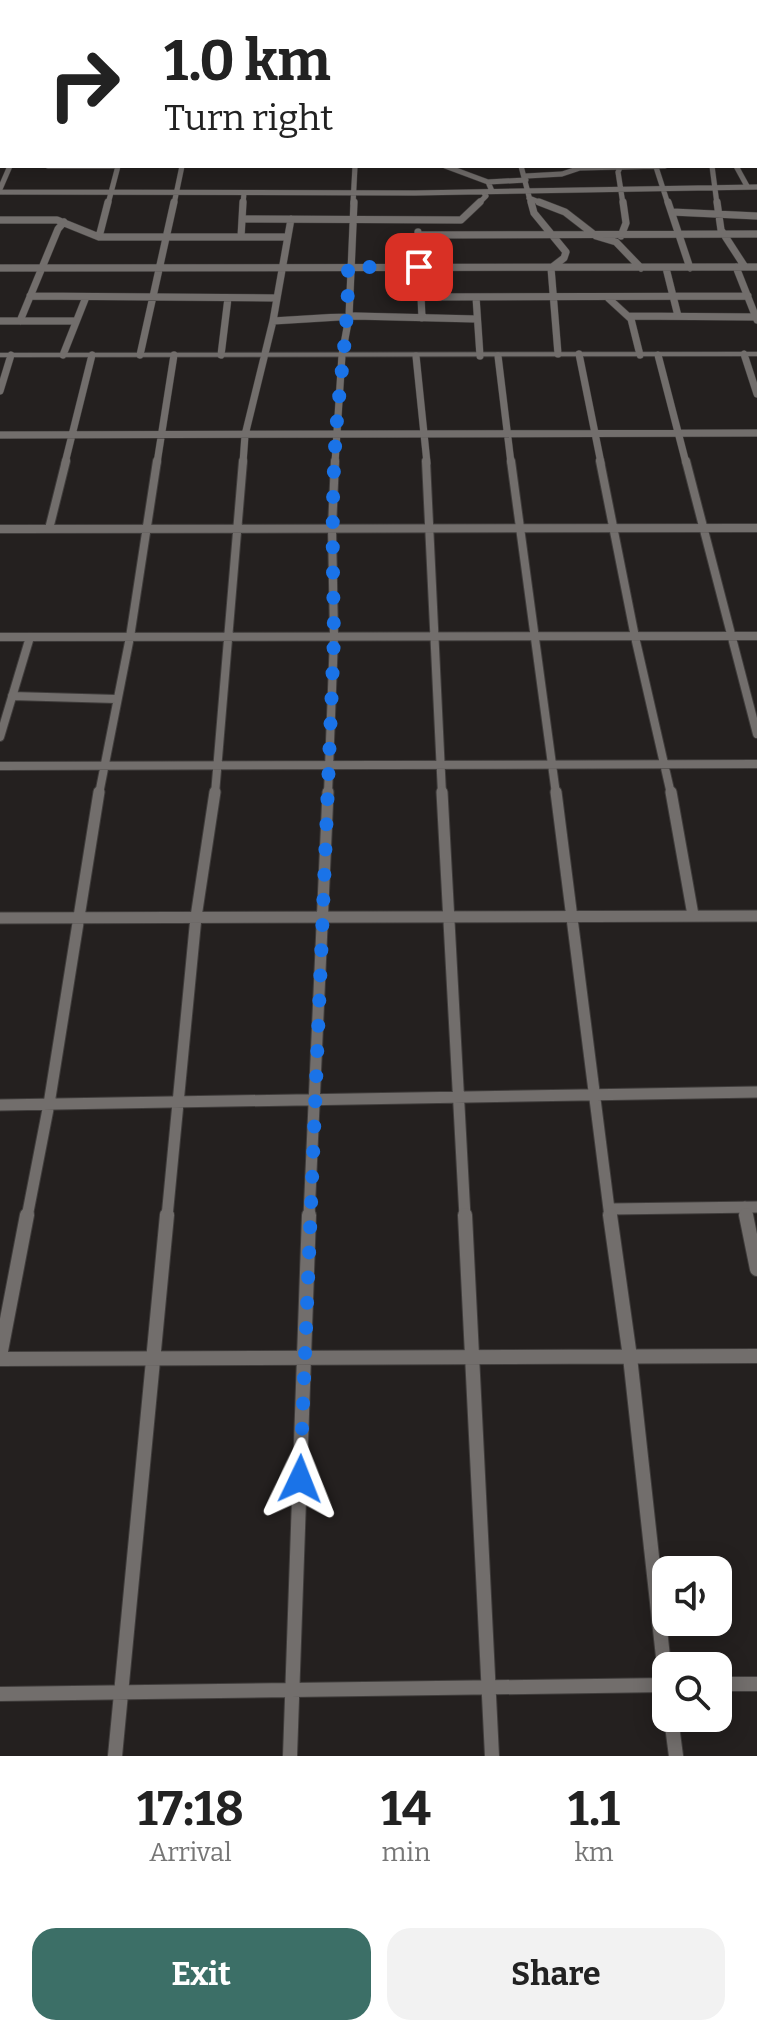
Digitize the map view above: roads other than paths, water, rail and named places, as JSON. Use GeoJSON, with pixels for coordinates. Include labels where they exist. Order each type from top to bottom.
{"type":"FeatureCollection","features":[{"type":"Feature","properties":{"kind":"street"},"geometry":{"type":"LineString","coordinates":[[9,168],[0,191],[112,194],[488,192],[528,195],[662,185],[757,187]]}},
{"type":"Feature","properties":{"kind":"street"},"geometry":{"type":"LineString","coordinates":[[99,237],[118,168]]}},
{"type":"Feature","properties":{"kind":"street"},"geometry":{"type":"LineString","coordinates":[[140,355],[182,168]]}},
{"type":"Feature","properties":{"kind":"street"},"geometry":{"type":"LineString","coordinates":[[290,1756],[313,1100],[324,917],[334,637],[332,528],[342,355],[349,317],[348,267],[355,168]]}},
{"type":"Feature","properties":{"kind":"street"},"geometry":{"type":"LineString","coordinates":[[450,168],[488,182],[562,174],[580,168]]}},
{"type":"Feature","properties":{"kind":"street"},"geometry":{"type":"LineString","coordinates":[[522,168],[534,213],[566,252],[564,258],[551,268]]}},
{"type":"Feature","properties":{"kind":"street"},"geometry":{"type":"LineString","coordinates":[[620,168],[626,223],[621,236]]}},
{"type":"Feature","properties":{"kind":"street"},"geometry":{"type":"LineString","coordinates":[[656,168],[690,268]]}},
{"type":"Feature","properties":{"kind":"street"},"geometry":{"type":"LineString","coordinates":[[713,168],[718,186],[717,215],[723,234],[745,267]]}},
{"type":"Feature","properties":{"kind":"street"},"geometry":{"type":"LineString","coordinates":[[737,168],[747,186]]}},
{"type":"Feature","properties":{"kind":"street"},"geometry":{"type":"LineString","coordinates":[[243,219],[461,220],[486,196],[488,182]]}},
{"type":"Feature","properties":{"kind":"street"},"geometry":{"type":"LineString","coordinates":[[241,237],[244,193]]}},
{"type":"Feature","properties":{"kind":"street"},"geometry":{"type":"LineString","coordinates":[[528,195],[565,212],[596,236],[622,246],[641,268]]}},
{"type":"Feature","properties":{"kind":"street"},"geometry":{"type":"LineString","coordinates":[[672,212],[757,216]]}},
{"type":"Feature","properties":{"kind":"street"},"geometry":{"type":"LineString","coordinates":[[115,1756],[196,917],[219,765],[245,435],[273,321],[291,219]]}},
{"type":"Feature","properties":{"kind":"street"},"geometry":{"type":"LineString","coordinates":[[0,220],[64,222],[80,233],[99,237],[286,237]]}},
{"type":"Feature","properties":{"kind":"street"},"geometry":{"type":"LineString","coordinates":[[417,220],[422,318]]}},
{"type":"Feature","properties":{"kind":"street"},"geometry":{"type":"LineString","coordinates":[[20,321],[58,229],[64,222]]}},
{"type":"Feature","properties":{"kind":"street"},"geometry":{"type":"LineString","coordinates":[[418,235],[555,237],[757,234]]}},
{"type":"Feature","properties":{"kind":"street"},"geometry":{"type":"LineString","coordinates":[[628,316],[757,318],[736,267]]}},
{"type":"Feature","properties":{"kind":"street"},"geometry":{"type":"LineString","coordinates":[[0,268],[757,267]]}},
{"type":"Feature","properties":{"kind":"street"},"geometry":{"type":"LineString","coordinates":[[551,268],[558,354]]}},
{"type":"Feature","properties":{"kind":"street"},"geometry":{"type":"LineString","coordinates":[[666,268],[678,316]]}},
{"type":"Feature","properties":{"kind":"street"},"geometry":{"type":"LineString","coordinates":[[30,296],[277,298]]}},
{"type":"Feature","properties":{"kind":"street"},"geometry":{"type":"LineString","coordinates":[[421,297],[748,296]]}},
{"type":"Feature","properties":{"kind":"street"},"geometry":{"type":"LineString","coordinates":[[63,355],[86,297]]}},
{"type":"Feature","properties":{"kind":"street"},"geometry":{"type":"LineString","coordinates":[[476,297],[480,356]]}},
{"type":"Feature","properties":{"kind":"street"},"geometry":{"type":"LineString","coordinates":[[607,297],[628,316],[640,355]]}},
{"type":"Feature","properties":{"kind":"street"},"geometry":{"type":"LineString","coordinates":[[221,355],[228,298]]}},
{"type":"Feature","properties":{"kind":"street"},"geometry":{"type":"LineString","coordinates":[[273,321],[349,317],[476,319]]}},
{"type":"Feature","properties":{"kind":"street"},"geometry":{"type":"LineString","coordinates":[[0,321],[76,321]]}},
{"type":"Feature","properties":{"kind":"street"},"geometry":{"type":"LineString","coordinates":[[579,354],[635,637],[666,764],[693,915]]}},
{"type":"Feature","properties":{"kind":"street"},"geometry":{"type":"LineString","coordinates":[[744,354],[757,394]]}},
{"type":"Feature","properties":{"kind":"street"},"geometry":{"type":"LineString","coordinates":[[0,355],[757,354]]}},
{"type":"Feature","properties":{"kind":"street"},"geometry":{"type":"LineString","coordinates":[[0,391],[11,355]]}},
{"type":"Feature","properties":{"kind":"street"},"geometry":{"type":"LineString","coordinates":[[49,529],[92,355]]}},
{"type":"Feature","properties":{"kind":"street"},"geometry":{"type":"LineString","coordinates":[[174,355],[130,637],[103,766],[49,1104],[0,1358],[757,1356]]}},
{"type":"Feature","properties":{"kind":"street"},"geometry":{"type":"LineString","coordinates":[[658,355],[757,734]]}},
{"type":"Feature","properties":{"kind":"street"},"geometry":{"type":"LineString","coordinates":[[416,356],[426,435],[432,528],[434,637],[474,1357],[492,1756]]}},
{"type":"Feature","properties":{"kind":"street"},"geometry":{"type":"LineString","coordinates":[[498,356],[519,528],[537,637],[593,1095],[630,1357],[662,1652]]}},
{"type":"Feature","properties":{"kind":"street"},"geometry":{"type":"LineString","coordinates":[[0,435],[757,433]]}},
{"type":"Feature","properties":{"kind":"street"},"geometry":{"type":"LineString","coordinates":[[0,529],[757,528]]}},
{"type":"Feature","properties":{"kind":"street"},"geometry":{"type":"LineString","coordinates":[[0,637],[757,636]]}},
{"type":"Feature","properties":{"kind":"street"},"geometry":{"type":"LineString","coordinates":[[0,737],[30,637]]}},
{"type":"Feature","properties":{"kind":"street"},"geometry":{"type":"LineString","coordinates":[[12,696],[116,699]]}},
{"type":"Feature","properties":{"kind":"street"},"geometry":{"type":"LineString","coordinates":[[0,766],[757,764]]}},
{"type":"Feature","properties":{"kind":"street"},"geometry":{"type":"LineString","coordinates":[[0,918],[757,916]]}},
{"type":"Feature","properties":{"kind":"street"},"geometry":{"type":"LineString","coordinates":[[0,1105],[757,1092]]}},
{"type":"Feature","properties":{"kind":"street"},"geometry":{"type":"LineString","coordinates":[[611,1209],[751,1207],[757,1269]]}},
{"type":"Feature","properties":{"kind":"street"},"geometry":{"type":"LineString","coordinates":[[0,1694],[652,1684]]}},
{"type":"Feature","properties":{"kind":"street"},"geometry":{"type":"LineString","coordinates":[[732,1684],[757,1684]]}},
{"type":"Feature","properties":{"kind":"street"},"geometry":{"type":"LineString","coordinates":[[673,1732],[676,1756]]}}]}
